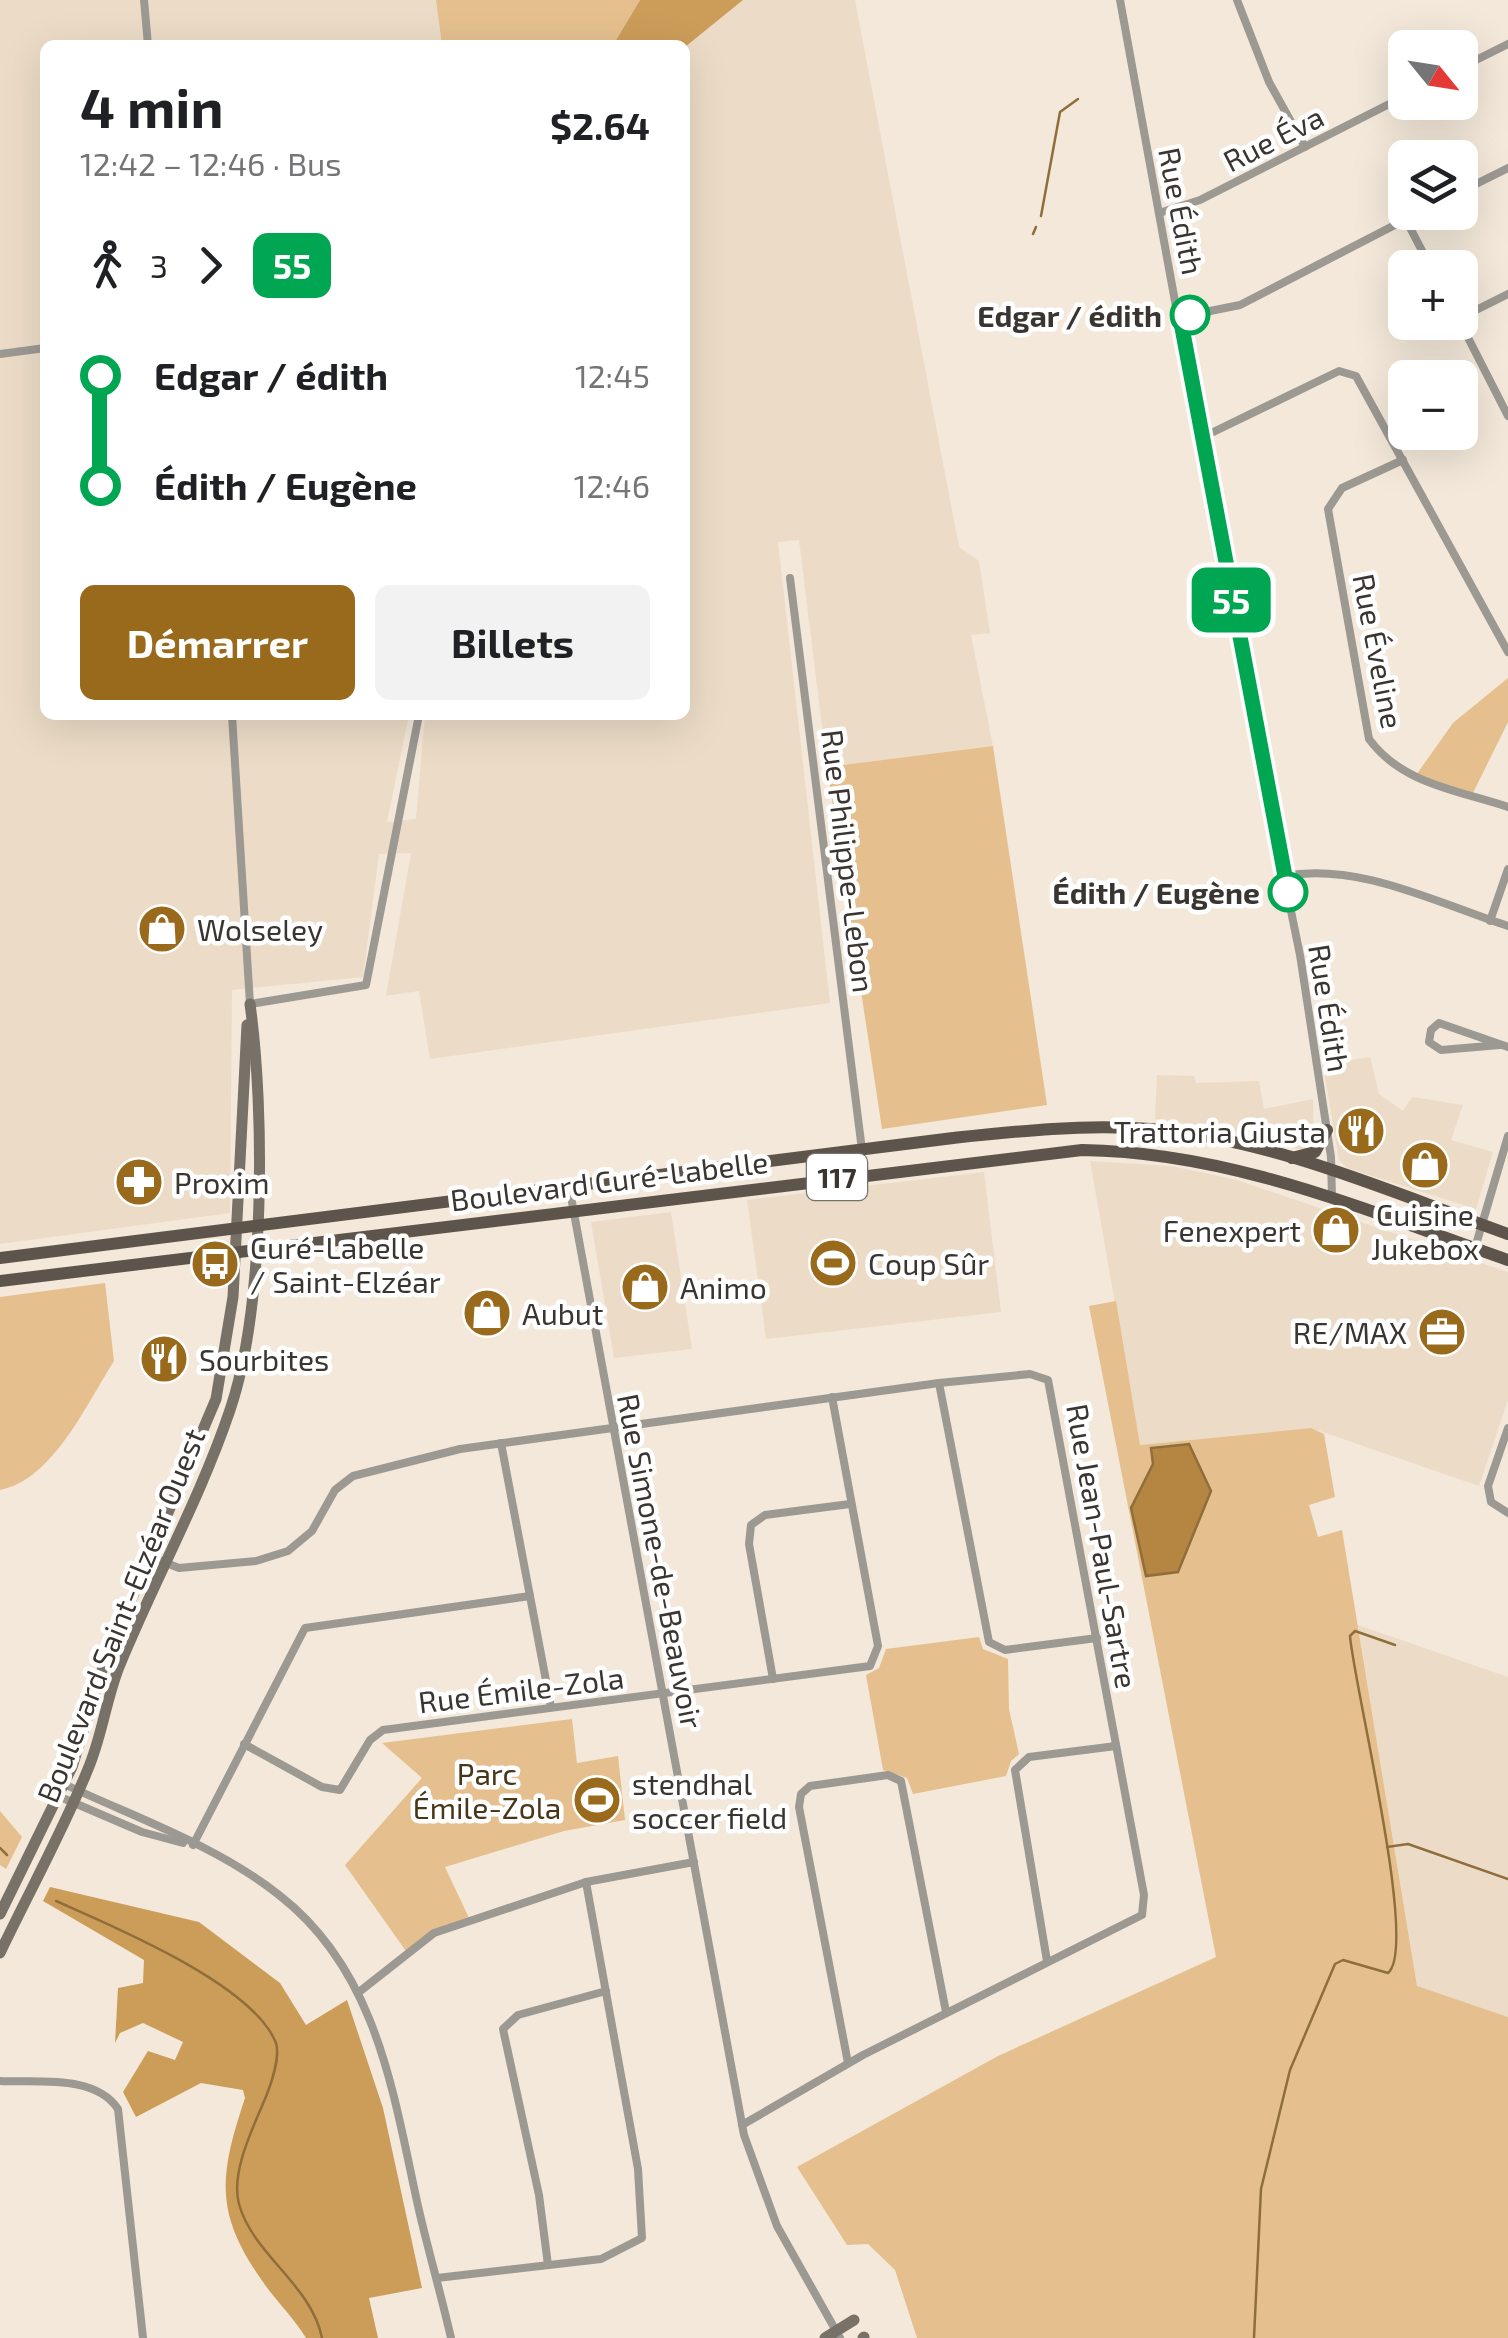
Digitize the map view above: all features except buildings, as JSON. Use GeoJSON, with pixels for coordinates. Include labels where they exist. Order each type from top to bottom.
{"type":"FeatureCollection","features":[{"type":"Feature","properties":{"kind":"main road","name":"Boulevard Curé-Labelle"},"geometry":{"type":"LineString","coordinates":[[0,1258],[1032,1129],[1104,1126],[1210,1137],[1290,1158],[1508,1234]]}},
{"type":"Feature","properties":{"kind":"main road"},"geometry":{"type":"LineString","coordinates":[[1290,1158],[1315,1152],[1327,1130]]}},
{"type":"Feature","properties":{"kind":"main road","name":"Boulevard Curé-Labelle"},"geometry":{"type":"LineString","coordinates":[[0,1281],[1082,1150],[1207,1160],[1332,1198],[1508,1260]]}},
{"type":"Feature","properties":{"kind":"street"},"geometry":{"type":"LineString","coordinates":[[144,0],[148,40]]}},
{"type":"Feature","properties":{"kind":"street","name":"Rue Édith"},"geometry":{"type":"LineString","coordinates":[[1120,0],[1284,876],[1327,1130],[1332,1198]]}},
{"type":"Feature","properties":{"kind":"street"},"geometry":{"type":"LineString","coordinates":[[1236,0],[1269,82],[1305,146]]}},
{"type":"Feature","properties":{"kind":"street"},"geometry":{"type":"LineString","coordinates":[[1478,59],[1508,44]]}},
{"type":"Feature","properties":{"kind":"street","name":"Rue Éva"},"geometry":{"type":"LineString","coordinates":[[1159,214],[1200,200],[1388,104]]}},
{"type":"Feature","properties":{"kind":"street"},"geometry":{"type":"LineString","coordinates":[[1478,183],[1508,168]]}},
{"type":"Feature","properties":{"kind":"street"},"geometry":{"type":"LineString","coordinates":[[1180,317],[1240,305],[1388,229]]}},
{"type":"Feature","properties":{"kind":"street"},"geometry":{"type":"LineString","coordinates":[[1478,310],[1508,294]]}},
{"type":"Feature","properties":{"kind":"street"},"geometry":{"type":"LineString","coordinates":[[1470,340],[1508,416]]}},
{"type":"Feature","properties":{"kind":"street"},"geometry":{"type":"LineString","coordinates":[[0,354],[40,349]]}},
{"type":"Feature","properties":{"kind":"street"},"geometry":{"type":"LineString","coordinates":[[1203,437],[1339,371],[1356,376],[1508,652]]}},
{"type":"Feature","properties":{"kind":"street","name":"Rue Éveline"},"geometry":{"type":"LineString","coordinates":[[1403,460],[1342,488],[1328,508],[1370,739],[1385,760],[1414,778],[1508,807]]}},
{"type":"Feature","properties":{"kind":"street","name":"Rue Philippe-Lebon"},"geometry":{"type":"LineString","coordinates":[[790,578],[862,1150]]}},
{"type":"Feature","properties":{"kind":"street"},"geometry":{"type":"LineString","coordinates":[[232,720],[250,1004],[366,985],[418,720]]}},
{"type":"Feature","properties":{"kind":"street"},"geometry":{"type":"LineString","coordinates":[[1490,920],[1508,869]]}},
{"type":"Feature","properties":{"kind":"street"},"geometry":{"type":"LineString","coordinates":[[1284,876],[1316,870],[1363,878],[1508,926]]}},
{"type":"Feature","properties":{"kind":"street","name":"Boulevard Saint-Elzéar Ouest"},"geometry":{"type":"LineString","coordinates":[[0,1953],[78,1790],[116,1675],[234,1396],[254,1250],[258,1071],[250,1004]]}},
{"type":"Feature","properties":{"kind":"street","name":"Boulevard Saint-Elzéar Ouest"},"geometry":{"type":"LineString","coordinates":[[0,1914],[64,1784],[104,1664],[220,1386],[237,1252],[242,1074],[250,1004]]}},
{"type":"Feature","properties":{"kind":"street"},"geometry":{"type":"LineString","coordinates":[[1439,1023],[1504,1046],[1440,1050],[1429,1042],[1439,1023]]}},
{"type":"Feature","properties":{"kind":"street"},"geometry":{"type":"LineString","coordinates":[[1475,1248],[1508,1136]]}},
{"type":"Feature","properties":{"kind":"street","name":"Rue Simone-de-Beauvoir"},"geometry":{"type":"LineString","coordinates":[[568,1186],[750,2159],[777,2226],[834,2336]]}},
{"type":"Feature","properties":{"kind":"street","name":"Rue Jean-Paul-Sartre"},"geometry":{"type":"LineString","coordinates":[[149,1556],[179,1568],[256,1561],[288,1551],[312,1530],[335,1490],[353,1476],[501,1443],[939,1383],[1030,1374],[1048,1380],[1144,1912],[1134,1922],[1047,1961],[848,2063],[742,2124]]}},
{"type":"Feature","properties":{"kind":"street"},"geometry":{"type":"LineString","coordinates":[[939,1383],[989,1642],[1005,1650],[1097,1638]]}},
{"type":"Feature","properties":{"kind":"street","name":"Rue Émile-Zola"},"geometry":{"type":"LineString","coordinates":[[244,1744],[322,1787],[340,1790],[379,1732],[866,1667],[875,1662],[878,1646],[832,1397]]}},
{"type":"Feature","properties":{"kind":"street"},"geometry":{"type":"LineString","coordinates":[[1508,1428],[1488,1490],[1491,1502],[1508,1512]]}},
{"type":"Feature","properties":{"kind":"street"},"geometry":{"type":"LineString","coordinates":[[501,1443],[551,1707]]}},
{"type":"Feature","properties":{"kind":"street"},"geometry":{"type":"LineString","coordinates":[[772,1679],[749,1544],[751,1525],[764,1516],[850,1504]]}},
{"type":"Feature","properties":{"kind":"street"},"geometry":{"type":"LineString","coordinates":[[192,1845],[308,1626],[530,1596]]}},
{"type":"Feature","properties":{"kind":"street"},"geometry":{"type":"LineString","coordinates":[[1047,1961],[1014,1770],[1030,1757],[1116,1746]]}},
{"type":"Feature","properties":{"kind":"street"},"geometry":{"type":"LineString","coordinates":[[848,2063],[798,1807],[801,1794],[810,1786],[888,1775],[900,1781],[946,2012]]}},
{"type":"Feature","properties":{"kind":"street"},"geometry":{"type":"LineString","coordinates":[[64,1784],[149,1819],[267,1887],[301,1914],[359,1992],[396,2099],[451,2338]]}},
{"type":"Feature","properties":{"kind":"street"},"geometry":{"type":"LineString","coordinates":[[58,1796],[142,1832],[192,1845]]}},
{"type":"Feature","properties":{"kind":"street"},"geometry":{"type":"LineString","coordinates":[[359,1992],[434,1933],[586,1882],[694,1862]]}},
{"type":"Feature","properties":{"kind":"street"},"geometry":{"type":"LineString","coordinates":[[438,2278],[601,2259],[637,2245],[644,2234],[638,2168],[586,1882]]}},
{"type":"Feature","properties":{"kind":"street"},"geometry":{"type":"LineString","coordinates":[[548,2265],[539,2195],[503,2029],[511,2018],[606,1991]]}},
{"type":"Feature","properties":{"kind":"street"},"geometry":{"type":"LineString","coordinates":[[0,2081],[89,2087],[104,2094],[118,2109],[143,2338]]}},
{"type":"Feature","properties":{"kind":"street"},"geometry":{"type":"LineString","coordinates":[[834,2336],[854,2320]]}},
{"type":"Feature","properties":{"kind":"shaded area"},"geometry":{"type":"Polygon","coordinates":[[[0,0],[436,0],[441,40],[40,40],[40,720],[408,720],[387,822],[416,819],[425,720],[690,720],[690,43],[743,0],[855,0],[959,547],[979,561],[990,633],[971,635],[993,746],[827,767],[799,540],[778,542],[830,1003],[430,1059],[419,991],[386,996],[411,853],[379,854],[363,977],[232,990],[230,1213],[0,1244],[0,0]]]}},
{"type":"Feature","properties":{"kind":"shaded area"},"geometry":{"type":"Polygon","coordinates":[[[640,0],[743,0],[690,43],[616,40],[640,0]]]}},
{"type":"Feature","properties":{"kind":"shaded area"},"geometry":{"type":"Polygon","coordinates":[[[1370,1057],[1379,1094],[1403,1111],[1412,1097],[1463,1105],[1451,1140],[1493,1152],[1476,1209],[1347,1168],[1339,1160],[1323,1064],[1370,1057]]]}},
{"type":"Feature","properties":{"kind":"shaded area"},"geometry":{"type":"Polygon","coordinates":[[[1157,1075],[1194,1076],[1196,1083],[1259,1081],[1264,1109],[1313,1099],[1314,1145],[1305,1151],[1251,1134],[1155,1119],[1157,1075]]]}},
{"type":"Feature","properties":{"kind":"shaded area"},"geometry":{"type":"Polygon","coordinates":[[[1090,1161],[1171,1166],[1234,1179],[1508,1272],[1508,1400],[1479,1486],[1311,1428],[1140,1445],[1090,1161]]]}},
{"type":"Feature","properties":{"kind":"shaded area"},"geometry":{"type":"Polygon","coordinates":[[[984,1172],[1001,1312],[766,1339],[747,1200],[984,1172]]]}},
{"type":"Feature","properties":{"kind":"shaded area"},"geometry":{"type":"Polygon","coordinates":[[[671,1212],[692,1349],[614,1358],[591,1222],[671,1212]]]}},
{"type":"Feature","properties":{"kind":"shaded area"},"geometry":{"type":"Polygon","coordinates":[[[1189,1444],[1211,1491],[1178,1572],[1146,1576],[1131,1508],[1153,1464],[1151,1448],[1189,1444]]]}},
{"type":"Feature","properties":{"kind":"shaded area"},"geometry":{"type":"Polygon","coordinates":[[[1358,1625],[1508,1677],[1508,2017],[1417,1987],[1358,1625]]]}},
{"type":"Feature","properties":{"kind":"shaded area"},"geometry":{"type":"Polygon","coordinates":[[[50,1887],[199,1922],[280,1983],[306,2025],[347,2000],[383,2108],[422,2288],[369,2298],[378,2338],[306,2338],[247,2257],[229,2214],[226,2193],[226,2172],[245,2098],[243,2090],[201,2083],[136,2117],[123,2092],[148,2051],[175,2060],[183,2042],[143,2023],[120,2033],[115,2043],[118,1988],[143,1983],[144,1960],[43,1901],[50,1887]]]}},
{"type":"Feature","properties":{"kind":"green space"},"geometry":{"type":"Polygon","coordinates":[[[436,0],[640,0],[616,40],[441,40],[436,0]]]}},
{"type":"Feature","properties":{"kind":"green space"},"geometry":{"type":"Polygon","coordinates":[[[1508,678],[1508,722],[1472,795],[1414,778],[1453,723],[1508,678]]]}},
{"type":"Feature","properties":{"kind":"green space"},"geometry":{"type":"Polygon","coordinates":[[[993,746],[1047,1105],[882,1129],[827,767],[993,746]]]}},
{"type":"Feature","properties":{"kind":"green space"},"geometry":{"type":"Polygon","coordinates":[[[105,1283],[114,1361],[52,1456],[36,1472],[0,1490],[0,1297],[105,1283]]]}},
{"type":"Feature","properties":{"kind":"green space"},"geometry":{"type":"Polygon","coordinates":[[[1116,1301],[1140,1445],[1311,1428],[1324,1434],[1335,1497],[1309,1505],[1318,1537],[1342,1530],[1417,1986],[1508,2017],[1508,2338],[917,2338],[895,2270],[868,2244],[847,2245],[797,2167],[998,2056],[1216,1957],[1089,1306],[1116,1301]],[[1153,1464],[1131,1509],[1179,1572],[1211,1491],[1153,1464]]]}},
{"type":"Feature","properties":{"kind":"green space"},"geometry":{"type":"Polygon","coordinates":[[[979,1637],[983,1649],[1008,1659],[1009,1709],[1019,1754],[1011,1761],[1006,1776],[913,1794],[907,1778],[883,1770],[866,1675],[879,1668],[886,1649],[979,1637]]]}},
{"type":"Feature","properties":{"kind":"green space","name":"Parc Émile-Zola"},"geometry":{"type":"Polygon","coordinates":[[[572,1719],[577,1763],[618,1756],[625,1820],[564,1831],[445,1867],[470,1920],[434,1933],[408,1954],[345,1865],[422,1778],[382,1743],[572,1719]]]}},
{"type":"Feature","properties":{"kind":"green space"},"geometry":{"type":"Polygon","coordinates":[[[0,1811],[22,1837],[6,1869],[0,1865],[0,1811]]]}},
{"type":"Feature","properties":{"kind":"waterway"},"geometry":{"type":"LineString","coordinates":[[1041,216],[1060,112],[1078,99]]}},
{"type":"Feature","properties":{"kind":"waterway"},"geometry":{"type":"LineString","coordinates":[[1033,234],[1036,227]]}},
{"type":"Feature","properties":{"kind":"waterway"},"geometry":{"type":"LineString","coordinates":[[1254,2338],[1261,2189],[1290,2070],[1335,1964],[1343,1960],[1388,1973],[1395,1953],[1391,1869],[1350,1636],[1355,1631],[1395,1645]]}},
{"type":"Feature","properties":{"kind":"waterway"},"geometry":{"type":"LineString","coordinates":[[1387,1847],[1408,1844],[1508,1879]]}},
{"type":"Feature","properties":{"kind":"waterway"},"geometry":{"type":"LineString","coordinates":[[0,1848],[7,1855]]}},
{"type":"Feature","properties":{"kind":"waterway"},"geometry":{"type":"LineString","coordinates":[[56,1901],[144,1941],[211,1979],[240,1999],[262,2021],[276,2043],[273,2076],[241,2163],[239,2204],[256,2239],[306,2301],[322,2338]]}},
{"type":"Feature","properties":{"kind":"bus line","name":"55"},"geometry":{"type":"LineString","coordinates":[[1190,315],[1180,317],[1248,696],[1288,892]]}},
{"type":"Feature","properties":{"kind":"place","name":"Edgar / édith"},"geometry":{"type":"Point","coordinates":[1190,315]}},
{"type":"Feature","properties":{"kind":"place","name":"Édith / Eugène"},"geometry":{"type":"Point","coordinates":[1288,892]}},
{"type":"Feature","properties":{"kind":"place","name":"Wolseley"},"geometry":{"type":"Point","coordinates":[162,929]}},
{"type":"Feature","properties":{"kind":"place","name":"Trattoria Giusta"},"geometry":{"type":"Point","coordinates":[1361,1131]}},
{"type":"Feature","properties":{"kind":"place","name":"Cuisine Jukebox"},"geometry":{"type":"Point","coordinates":[1425,1165]}},
{"type":"Feature","properties":{"kind":"place","name":"Proxim"},"geometry":{"type":"Point","coordinates":[139,1182]}},
{"type":"Feature","properties":{"kind":"place","name":"Fenexpert"},"geometry":{"type":"Point","coordinates":[1336,1230]}},
{"type":"Feature","properties":{"kind":"place","name":"Coup Sûr"},"geometry":{"type":"Point","coordinates":[833,1263]}},
{"type":"Feature","properties":{"kind":"place","name":"Curé-Labelle / Saint-Elzéar"},"geometry":{"type":"Point","coordinates":[215,1264]}},
{"type":"Feature","properties":{"kind":"place","name":"Animo"},"geometry":{"type":"Point","coordinates":[645,1287]}},
{"type":"Feature","properties":{"kind":"place","name":"Aubut"},"geometry":{"type":"Point","coordinates":[487,1313]}},
{"type":"Feature","properties":{"kind":"place","name":"RE/MAX"},"geometry":{"type":"Point","coordinates":[1442,1332]}},
{"type":"Feature","properties":{"kind":"place","name":"Sourbites"},"geometry":{"type":"Point","coordinates":[164,1359]}},
{"type":"Feature","properties":{"kind":"place","name":"stendhal soccer field"},"geometry":{"type":"Point","coordinates":[597,1800]}}]}
